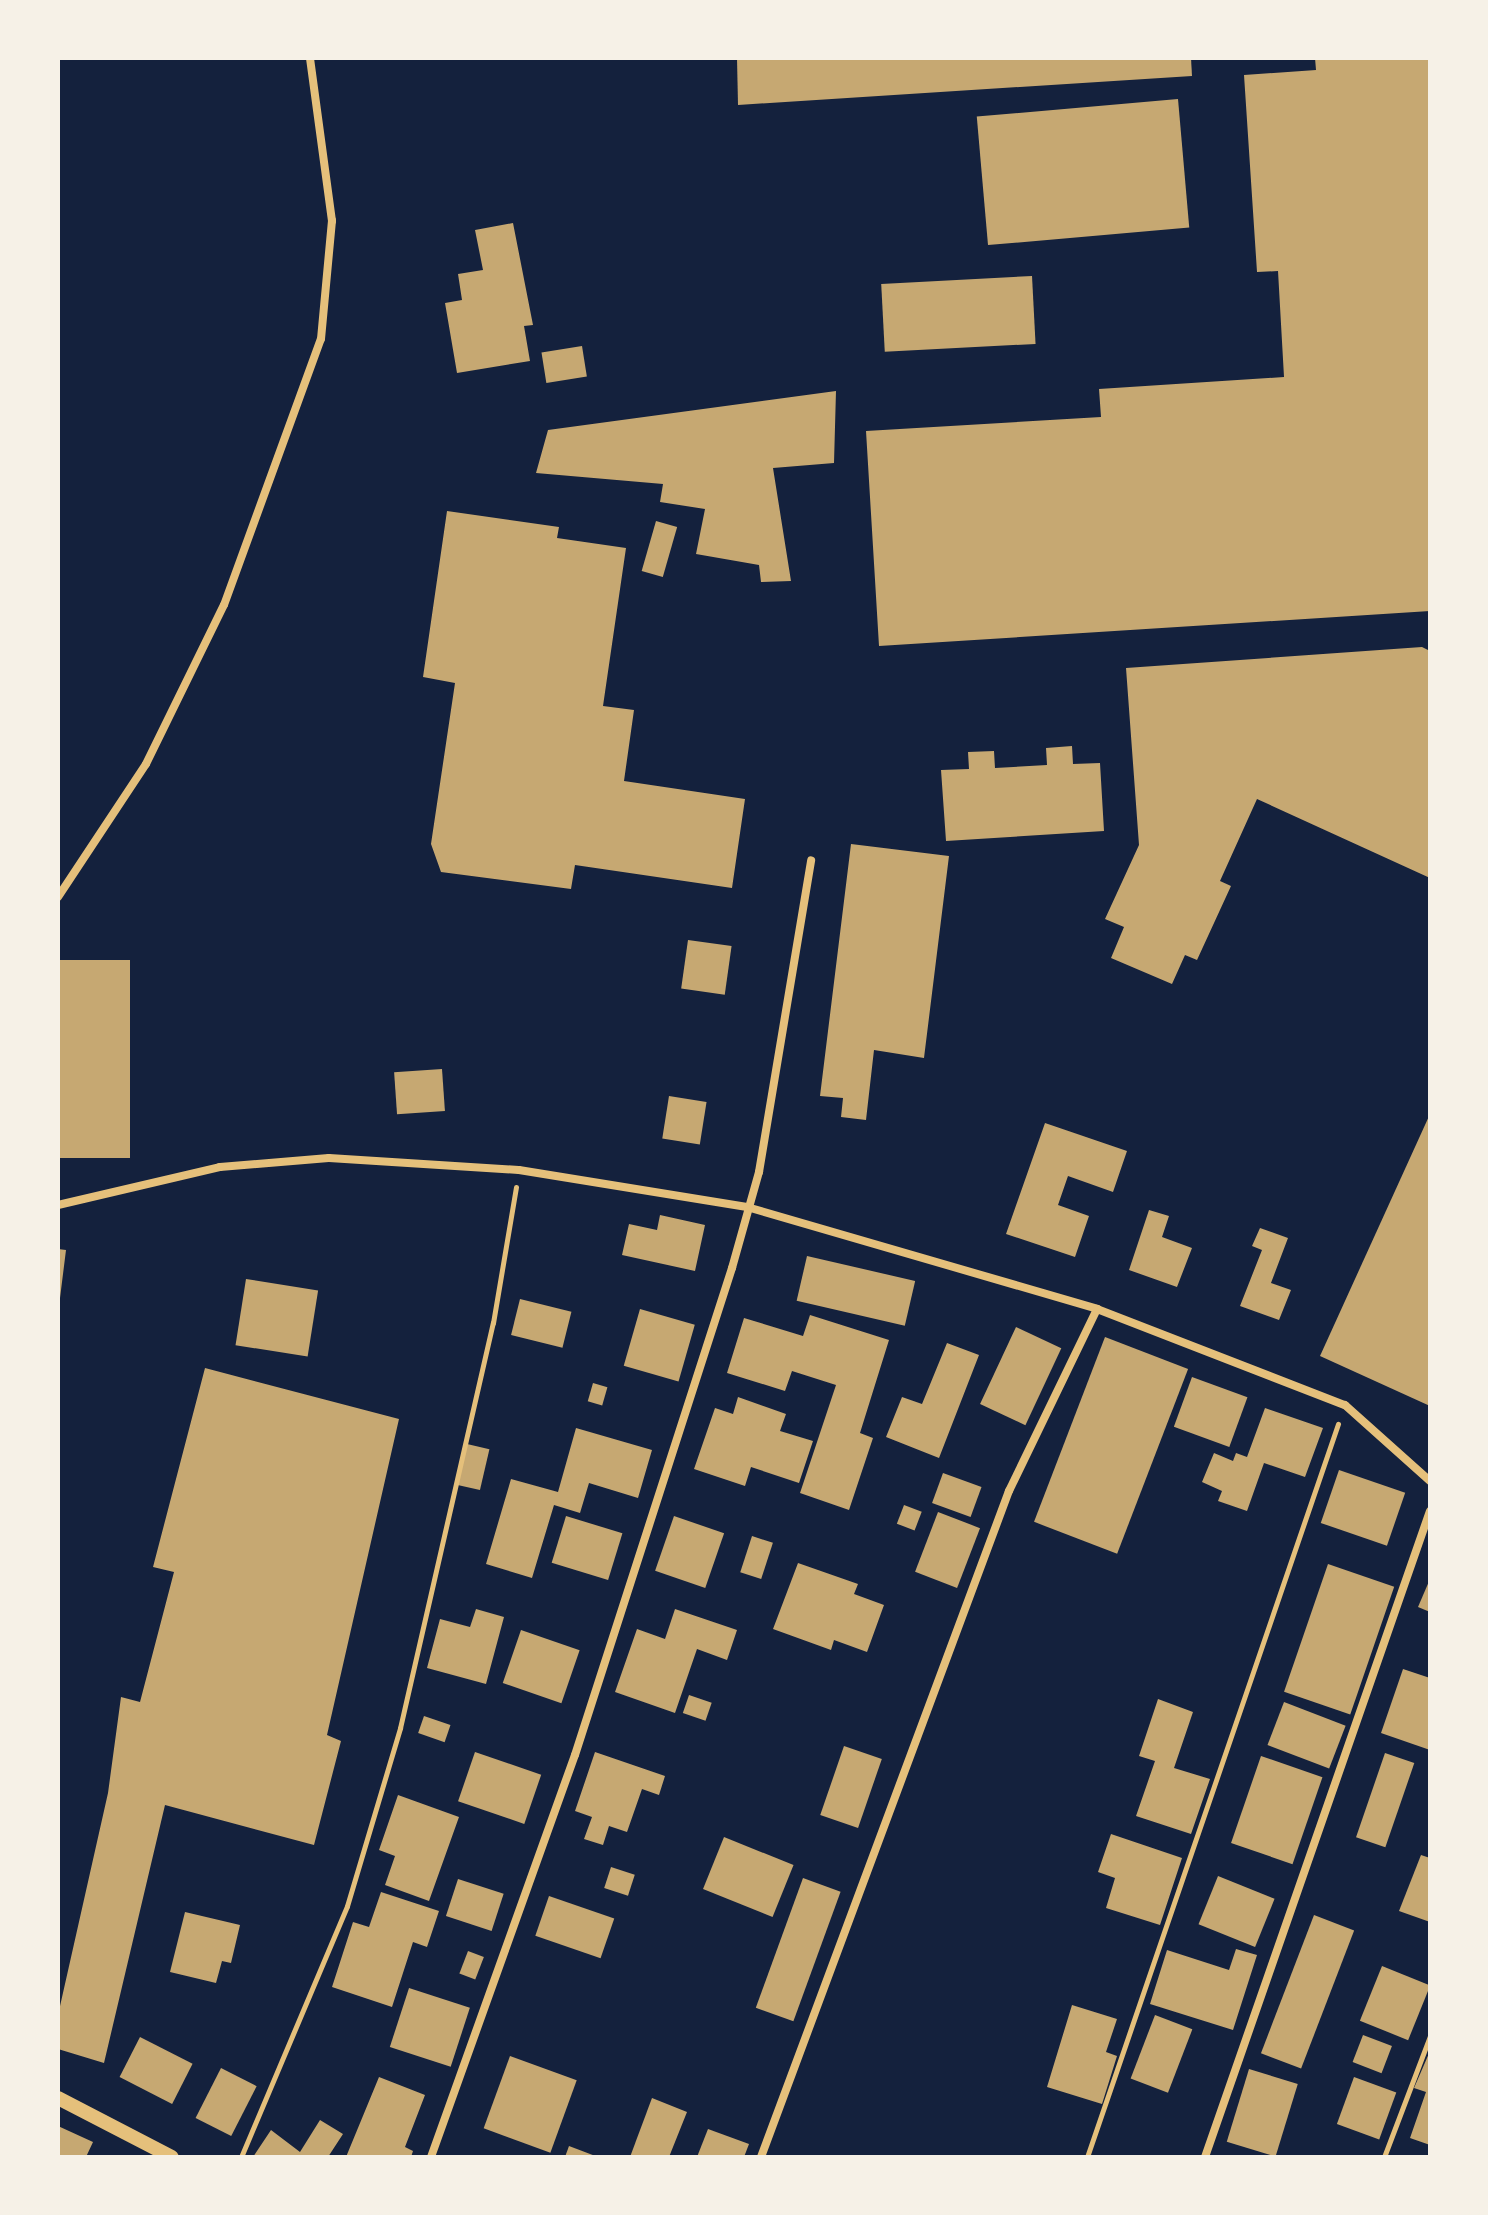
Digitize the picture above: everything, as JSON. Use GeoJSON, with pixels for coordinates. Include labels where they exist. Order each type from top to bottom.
{"type":"FeatureCollection","features":[{"type":"Feature","properties":{"kind":"street"},"geometry":{"type":"LineString","coordinates":[[58,897],[146,764],[224,605],[321,339],[332,221],[310,58]]}},
{"type":"Feature","properties":{"kind":"street"},"geometry":{"type":"LineString","coordinates":[[431,2157],[575,1755],[759,1172],[811,860]]}},
{"type":"Feature","properties":{"kind":"street"},"geometry":{"type":"LineString","coordinates":[[58,1205],[220,1167],[329,1158],[519,1170],[747,1207],[1097,1309],[1345,1405],[1430,1481]]}},
{"type":"Feature","properties":{"kind":"street"},"geometry":{"type":"LineString","coordinates":[[761,2157],[1009,1491],[1097,1309]]}},
{"type":"Feature","properties":{"kind":"street"},"geometry":{"type":"LineString","coordinates":[[1205,2157],[1430,1511]]}},
{"type":"Feature","properties":{"kind":"street"},"geometry":{"type":"LineString","coordinates":[[58,2098],[172,2157]]}},
{"type":"Feature","properties":{"kind":"path"},"geometry":{"type":"LineString","coordinates":[[241,2157],[347,1906],[400,1728],[490,1338],[519,1170]]}},
{"type":"Feature","properties":{"kind":"path"},"geometry":{"type":"LineString","coordinates":[[1087,2157],[1345,1405]]}},
{"type":"Feature","properties":{"kind":"path"},"geometry":{"type":"LineString","coordinates":[[1384,2157],[1430,2036]]}},
{"type":"Feature","properties":{"kind":"building"},"geometry":{"type":"Polygon","coordinates":[[[737,58],[1191,58],[1192,76],[738,105],[737,58]]]}},
{"type":"Feature","properties":{"kind":"building"},"geometry":{"type":"Polygon","coordinates":[[[1315,58],[1430,58],[1430,611],[879,646],[866,431],[1101,417],[1099,389],[1284,377],[1278,271],[1257,272],[1244,75],[1316,70],[1315,58]]]}},
{"type":"Feature","properties":{"kind":"building"},"geometry":{"type":"Polygon","coordinates":[[[1178,99],[1189,228],[988,245],[977,117],[1178,99]]]}},
{"type":"Feature","properties":{"kind":"building"},"geometry":{"type":"Polygon","coordinates":[[[513,223],[533,325],[524,326],[530,361],[457,373],[445,303],[462,300],[458,274],[483,270],[475,230],[513,223]]]}},
{"type":"Feature","properties":{"kind":"building"},"geometry":{"type":"Polygon","coordinates":[[[1032,276],[1036,344],[885,352],[881,284],[1032,276]]]}},
{"type":"Feature","properties":{"kind":"building"},"geometry":{"type":"Polygon","coordinates":[[[582,346],[587,377],[546,383],[542,352],[582,346]]]}},
{"type":"Feature","properties":{"kind":"building"},"geometry":{"type":"Polygon","coordinates":[[[836,391],[834,463],[773,468],[791,581],[761,582],[759,565],[696,554],[705,509],[660,502],[663,484],[536,473],[548,430],[836,391]]]}},
{"type":"Feature","properties":{"kind":"building"},"geometry":{"type":"Polygon","coordinates":[[[447,511],[559,527],[557,538],[626,548],[603,706],[634,710],[624,781],[745,799],[732,888],[575,865],[571,889],[441,872],[431,844],[455,683],[423,677],[447,511]]]}},
{"type":"Feature","properties":{"kind":"building"},"geometry":{"type":"Polygon","coordinates":[[[656,521],[677,527],[663,577],[642,571],[656,521]]]}},
{"type":"Feature","properties":{"kind":"building"},"geometry":{"type":"Polygon","coordinates":[[[1422,647],[1430,651],[1430,878],[1257,799],[1220,881],[1231,886],[1197,960],[1185,955],[1172,984],[1111,958],[1124,927],[1105,919],[1139,845],[1126,668],[1422,647]]]}},
{"type":"Feature","properties":{"kind":"building"},"geometry":{"type":"Polygon","coordinates":[[[1072,746],[1073,764],[1100,763],[1104,831],[946,841],[941,770],[969,769],[968,752],[994,751],[995,768],[1047,765],[1046,748],[1072,746]]]}},
{"type":"Feature","properties":{"kind":"building"},"geometry":{"type":"Polygon","coordinates":[[[851,844],[949,856],[924,1058],[874,1050],[866,1120],[841,1117],[843,1098],[820,1096],[851,844]]]}},
{"type":"Feature","properties":{"kind":"building"},"geometry":{"type":"Polygon","coordinates":[[[688,940],[732,946],[725,995],[681,989],[688,940]]]}},
{"type":"Feature","properties":{"kind":"building"},"geometry":{"type":"Polygon","coordinates":[[[58,960],[130,960],[130,1158],[58,1158],[58,960]]]}},
{"type":"Feature","properties":{"kind":"building"},"geometry":{"type":"Polygon","coordinates":[[[442,1069],[445,1111],[397,1114],[394,1072],[442,1069]]]}},
{"type":"Feature","properties":{"kind":"building"},"geometry":{"type":"Polygon","coordinates":[[[669,1096],[707,1102],[700,1144],[662,1138],[669,1096]]]}},
{"type":"Feature","properties":{"kind":"building"},"geometry":{"type":"Polygon","coordinates":[[[1430,1114],[1430,1406],[1320,1356],[1430,1114]]]}},
{"type":"Feature","properties":{"kind":"building"},"geometry":{"type":"Polygon","coordinates":[[[1045,1123],[1127,1151],[1113,1192],[1068,1176],[1058,1205],[1089,1216],[1075,1257],[1006,1234],[1045,1123]]]}},
{"type":"Feature","properties":{"kind":"building"},"geometry":{"type":"Polygon","coordinates":[[[1149,1210],[1169,1216],[1162,1237],[1192,1248],[1177,1287],[1129,1270],[1149,1210]]]}},
{"type":"Feature","properties":{"kind":"building"},"geometry":{"type":"Polygon","coordinates":[[[660,1215],[705,1225],[695,1271],[622,1255],[629,1224],[657,1230],[660,1215]]]}},
{"type":"Feature","properties":{"kind":"building"},"geometry":{"type":"Polygon","coordinates":[[[1260,1228],[1288,1238],[1271,1283],[1291,1290],[1279,1320],[1240,1306],[1262,1250],[1252,1246],[1260,1228]]]}},
{"type":"Feature","properties":{"kind":"building"},"geometry":{"type":"Polygon","coordinates":[[[58,1249],[66,1250],[60,1298],[58,1297],[58,1249]]]}},
{"type":"Feature","properties":{"kind":"building"},"geometry":{"type":"Polygon","coordinates":[[[807,1256],[915,1281],[905,1326],[797,1301],[807,1256]]]}},
{"type":"Feature","properties":{"kind":"building"},"geometry":{"type":"Polygon","coordinates":[[[246,1279],[318,1290],[308,1357],[236,1345],[246,1279]]]}},
{"type":"Feature","properties":{"kind":"building"},"geometry":{"type":"Polygon","coordinates":[[[520,1299],[571,1312],[562,1348],[511,1335],[520,1299]]]}},
{"type":"Feature","properties":{"kind":"building"},"geometry":{"type":"Polygon","coordinates":[[[640,1309],[695,1325],[679,1381],[624,1366],[640,1309]]]}},
{"type":"Feature","properties":{"kind":"building"},"geometry":{"type":"Polygon","coordinates":[[[810,1315],[889,1340],[860,1433],[873,1438],[849,1510],[800,1493],[836,1385],[792,1371],[785,1391],[727,1373],[744,1318],[803,1336],[810,1315]]]}},
{"type":"Feature","properties":{"kind":"building"},"geometry":{"type":"Polygon","coordinates":[[[1016,1327],[1061,1348],[1025,1425],[980,1404],[1016,1327]]]}},
{"type":"Feature","properties":{"kind":"building"},"geometry":{"type":"Polygon","coordinates":[[[1105,1337],[1188,1369],[1117,1554],[1034,1522],[1105,1337]]]}},
{"type":"Feature","properties":{"kind":"building"},"geometry":{"type":"Polygon","coordinates":[[[947,1343],[979,1355],[939,1458],[886,1437],[902,1397],[922,1404],[947,1343]]]}},
{"type":"Feature","properties":{"kind":"building"},"geometry":{"type":"Polygon","coordinates":[[[205,1368],[399,1419],[327,1735],[341,1741],[314,1845],[165,1805],[104,2063],[58,2049],[58,2015],[108,1793],[121,1697],[140,1702],[174,1572],[153,1567],[205,1368]]]}},
{"type":"Feature","properties":{"kind":"building"},"geometry":{"type":"Polygon","coordinates":[[[1192,1377],[1247,1397],[1229,1447],[1174,1427],[1192,1377]]]}},
{"type":"Feature","properties":{"kind":"building"},"geometry":{"type":"Polygon","coordinates":[[[593,1383],[607,1387],[602,1405],[588,1401],[593,1383]]]}},
{"type":"Feature","properties":{"kind":"building"},"geometry":{"type":"Polygon","coordinates":[[[738,1397],[786,1414],[780,1431],[813,1441],[799,1483],[751,1467],[745,1486],[694,1469],[715,1408],[733,1414],[738,1397]]]}},
{"type":"Feature","properties":{"kind":"building"},"geometry":{"type":"Polygon","coordinates":[[[1265,1408],[1323,1428],[1305,1477],[1264,1463],[1247,1511],[1218,1501],[1222,1491],[1202,1482],[1214,1453],[1233,1461],[1236,1453],[1247,1457],[1265,1408]]]}},
{"type":"Feature","properties":{"kind":"building"},"geometry":{"type":"Polygon","coordinates":[[[576,1428],[652,1450],[638,1498],[589,1483],[580,1513],[554,1505],[532,1578],[486,1564],[511,1479],[558,1492],[576,1428]]]}},
{"type":"Feature","properties":{"kind":"building"},"geometry":{"type":"Polygon","coordinates":[[[467,1444],[489,1449],[480,1490],[458,1485],[467,1444]]]}},
{"type":"Feature","properties":{"kind":"building"},"geometry":{"type":"Polygon","coordinates":[[[1339,1470],[1405,1493],[1387,1546],[1321,1523],[1339,1470]]]}},
{"type":"Feature","properties":{"kind":"building"},"geometry":{"type":"Polygon","coordinates":[[[943,1473],[982,1487],[971,1517],[932,1503],[943,1473]]]}},
{"type":"Feature","properties":{"kind":"building"},"geometry":{"type":"Polygon","coordinates":[[[904,1505],[922,1512],[915,1530],[897,1524],[904,1505]]]}},
{"type":"Feature","properties":{"kind":"building"},"geometry":{"type":"Polygon","coordinates":[[[938,1512],[980,1528],[957,1588],[915,1572],[938,1512]]]}},
{"type":"Feature","properties":{"kind":"building"},"geometry":{"type":"Polygon","coordinates":[[[566,1516],[622,1533],[608,1580],[552,1563],[566,1516]]]}},
{"type":"Feature","properties":{"kind":"building"},"geometry":{"type":"Polygon","coordinates":[[[674,1516],[724,1533],[705,1588],[655,1571],[674,1516]]]}},
{"type":"Feature","properties":{"kind":"building"},"geometry":{"type":"Polygon","coordinates":[[[752,1536],[773,1543],[761,1579],[740,1572],[752,1536]]]}},
{"type":"Feature","properties":{"kind":"building"},"geometry":{"type":"Polygon","coordinates":[[[798,1563],[858,1584],[854,1594],[884,1605],[867,1652],[834,1640],[831,1650],[773,1629],[798,1563]]]}},
{"type":"Feature","properties":{"kind":"building"},"geometry":{"type":"Polygon","coordinates":[[[1328,1564],[1394,1587],[1350,1714],[1284,1692],[1328,1564]]]}},
{"type":"Feature","properties":{"kind":"building"},"geometry":{"type":"Polygon","coordinates":[[[1430,1579],[1430,1612],[1418,1607],[1430,1579]]]}},
{"type":"Feature","properties":{"kind":"building"},"geometry":{"type":"Polygon","coordinates":[[[476,1609],[504,1617],[486,1684],[427,1668],[440,1619],[470,1627],[476,1609]]]}},
{"type":"Feature","properties":{"kind":"building"},"geometry":{"type":"Polygon","coordinates":[[[675,1609],[737,1630],[727,1660],[697,1649],[675,1713],[615,1692],[637,1629],[665,1639],[675,1609]]]}},
{"type":"Feature","properties":{"kind":"building"},"geometry":{"type":"Polygon","coordinates":[[[521,1630],[580,1650],[561,1703],[503,1683],[521,1630]]]}},
{"type":"Feature","properties":{"kind":"building"},"geometry":{"type":"Polygon","coordinates":[[[1403,1669],[1430,1678],[1430,1750],[1381,1733],[1403,1669]]]}},
{"type":"Feature","properties":{"kind":"building"},"geometry":{"type":"Polygon","coordinates":[[[689,1695],[712,1703],[706,1721],[683,1713],[689,1695]]]}},
{"type":"Feature","properties":{"kind":"building"},"geometry":{"type":"Polygon","coordinates":[[[1158,1699],[1193,1712],[1174,1768],[1210,1779],[1191,1834],[1136,1816],[1155,1761],[1139,1756],[1158,1699]]]}},
{"type":"Feature","properties":{"kind":"building"},"geometry":{"type":"Polygon","coordinates":[[[1284,1702],[1346,1726],[1329,1769],[1268,1745],[1284,1702]]]}},
{"type":"Feature","properties":{"kind":"building"},"geometry":{"type":"Polygon","coordinates":[[[424,1716],[450,1725],[445,1742],[418,1733],[424,1716]]]}},
{"type":"Feature","properties":{"kind":"building"},"geometry":{"type":"Polygon","coordinates":[[[844,1746],[882,1759],[858,1828],[820,1815],[844,1746]]]}},
{"type":"Feature","properties":{"kind":"building"},"geometry":{"type":"Polygon","coordinates":[[[475,1752],[541,1775],[524,1824],[458,1801],[475,1752]]]}},
{"type":"Feature","properties":{"kind":"building"},"geometry":{"type":"Polygon","coordinates":[[[595,1752],[665,1776],[659,1795],[642,1789],[627,1832],[609,1826],[603,1845],[584,1839],[592,1817],[575,1811],[595,1752]]]}},
{"type":"Feature","properties":{"kind":"building"},"geometry":{"type":"Polygon","coordinates":[[[1385,1753],[1414,1763],[1385,1847],[1356,1837],[1385,1753]]]}},
{"type":"Feature","properties":{"kind":"building"},"geometry":{"type":"Polygon","coordinates":[[[1261,1756],[1322,1777],[1293,1864],[1231,1843],[1261,1756]]]}},
{"type":"Feature","properties":{"kind":"building"},"geometry":{"type":"Polygon","coordinates":[[[398,1795],[459,1817],[429,1901],[385,1885],[395,1856],[379,1850],[398,1795]]]}},
{"type":"Feature","properties":{"kind":"building"},"geometry":{"type":"Polygon","coordinates":[[[1111,1834],[1182,1858],[1160,1925],[1106,1908],[1115,1878],[1098,1872],[1111,1834]]]}},
{"type":"Feature","properties":{"kind":"building"},"geometry":{"type":"Polygon","coordinates":[[[724,1837],[794,1865],[773,1917],[703,1889],[724,1837]]]}},
{"type":"Feature","properties":{"kind":"building"},"geometry":{"type":"Polygon","coordinates":[[[1421,1855],[1430,1858],[1430,1922],[1399,1911],[1421,1855]]]}},
{"type":"Feature","properties":{"kind":"building"},"geometry":{"type":"Polygon","coordinates":[[[611,1867],[635,1875],[628,1896],[604,1888],[611,1867]]]}},
{"type":"Feature","properties":{"kind":"building"},"geometry":{"type":"Polygon","coordinates":[[[1218,1876],[1275,1899],[1255,1947],[1199,1924],[1218,1876]]]}},
{"type":"Feature","properties":{"kind":"building"},"geometry":{"type":"Polygon","coordinates":[[[803,1878],[841,1892],[793,2021],[756,2008],[803,1878]]]}},
{"type":"Feature","properties":{"kind":"building"},"geometry":{"type":"Polygon","coordinates":[[[458,1879],[504,1894],[492,1931],[446,1916],[458,1879]]]}},
{"type":"Feature","properties":{"kind":"building"},"geometry":{"type":"Polygon","coordinates":[[[381,1892],[439,1911],[427,1947],[413,1942],[392,2007],[332,1987],[353,1922],[369,1927],[381,1892]]]}},
{"type":"Feature","properties":{"kind":"building"},"geometry":{"type":"Polygon","coordinates":[[[549,1896],[614,1918],[601,1958],[535,1936],[549,1896]]]}},
{"type":"Feature","properties":{"kind":"building"},"geometry":{"type":"Polygon","coordinates":[[[185,1912],[240,1925],[231,1963],[222,1961],[216,1983],[170,1972],[185,1912]]]}},
{"type":"Feature","properties":{"kind":"building"},"geometry":{"type":"Polygon","coordinates":[[[1314,1915],[1354,1930],[1301,2069],[1261,2053],[1314,1915]]]}},
{"type":"Feature","properties":{"kind":"building"},"geometry":{"type":"Polygon","coordinates":[[[1236,1949],[1257,1955],[1233,2030],[1150,2004],[1167,1950],[1229,1970],[1236,1949]]]}},
{"type":"Feature","properties":{"kind":"building"},"geometry":{"type":"Polygon","coordinates":[[[468,1951],[484,1957],[475,1979],[459,1973],[468,1951]]]}},
{"type":"Feature","properties":{"kind":"building"},"geometry":{"type":"Polygon","coordinates":[[[1382,1966],[1430,1985],[1408,2040],[1360,2021],[1382,1966]]]}},
{"type":"Feature","properties":{"kind":"building"},"geometry":{"type":"Polygon","coordinates":[[[409,1988],[470,2008],[451,2067],[390,2047],[409,1988]]]}},
{"type":"Feature","properties":{"kind":"building"},"geometry":{"type":"Polygon","coordinates":[[[1072,2005],[1117,2019],[1106,2052],[1117,2056],[1102,2104],[1047,2087],[1072,2005]]]}},
{"type":"Feature","properties":{"kind":"building"},"geometry":{"type":"Polygon","coordinates":[[[1155,2015],[1192,2029],[1168,2093],[1131,2078],[1155,2015]]]}},
{"type":"Feature","properties":{"kind":"building"},"geometry":{"type":"Polygon","coordinates":[[[1363,2035],[1392,2046],[1382,2073],[1353,2062],[1363,2035]]]}},
{"type":"Feature","properties":{"kind":"building"},"geometry":{"type":"Polygon","coordinates":[[[140,2037],[193,2064],[172,2104],[120,2077],[140,2037]]]}},
{"type":"Feature","properties":{"kind":"building"},"geometry":{"type":"Polygon","coordinates":[[[1430,2051],[1430,2145],[1410,2138],[1426,2092],[1414,2088],[1430,2051]]]}},
{"type":"Feature","properties":{"kind":"building"},"geometry":{"type":"Polygon","coordinates":[[[510,2056],[577,2080],[550,2153],[484,2128],[510,2056]]]}},
{"type":"Feature","properties":{"kind":"building"},"geometry":{"type":"Polygon","coordinates":[[[221,2068],[257,2086],[231,2136],[196,2118],[221,2068]]]}},
{"type":"Feature","properties":{"kind":"building"},"geometry":{"type":"Polygon","coordinates":[[[1249,2069],[1298,2084],[1276,2157],[1227,2142],[1249,2069]]]}},
{"type":"Feature","properties":{"kind":"building"},"geometry":{"type":"Polygon","coordinates":[[[379,2077],[425,2095],[405,2147],[413,2151],[411,2157],[346,2157],[379,2077]]]}},
{"type":"Feature","properties":{"kind":"building"},"geometry":{"type":"Polygon","coordinates":[[[1354,2077],[1396,2092],[1379,2139],[1337,2124],[1354,2077]]]}},
{"type":"Feature","properties":{"kind":"building"},"geometry":{"type":"Polygon","coordinates":[[[652,2098],[687,2112],[669,2157],[630,2157],[652,2098]]]}},
{"type":"Feature","properties":{"kind":"building"},"geometry":{"type":"Polygon","coordinates":[[[320,2120],[343,2134],[328,2157],[253,2157],[271,2130],[300,2152],[320,2120]]]}},
{"type":"Feature","properties":{"kind":"building"},"geometry":{"type":"Polygon","coordinates":[[[58,2126],[93,2142],[86,2157],[58,2157],[58,2126]]]}},
{"type":"Feature","properties":{"kind":"building"},"geometry":{"type":"Polygon","coordinates":[[[708,2129],[749,2144],[744,2157],[697,2157],[708,2129]]]}},
{"type":"Feature","properties":{"kind":"building"},"geometry":{"type":"Polygon","coordinates":[[[569,2146],[598,2157],[565,2157],[569,2146]]]}}]}
